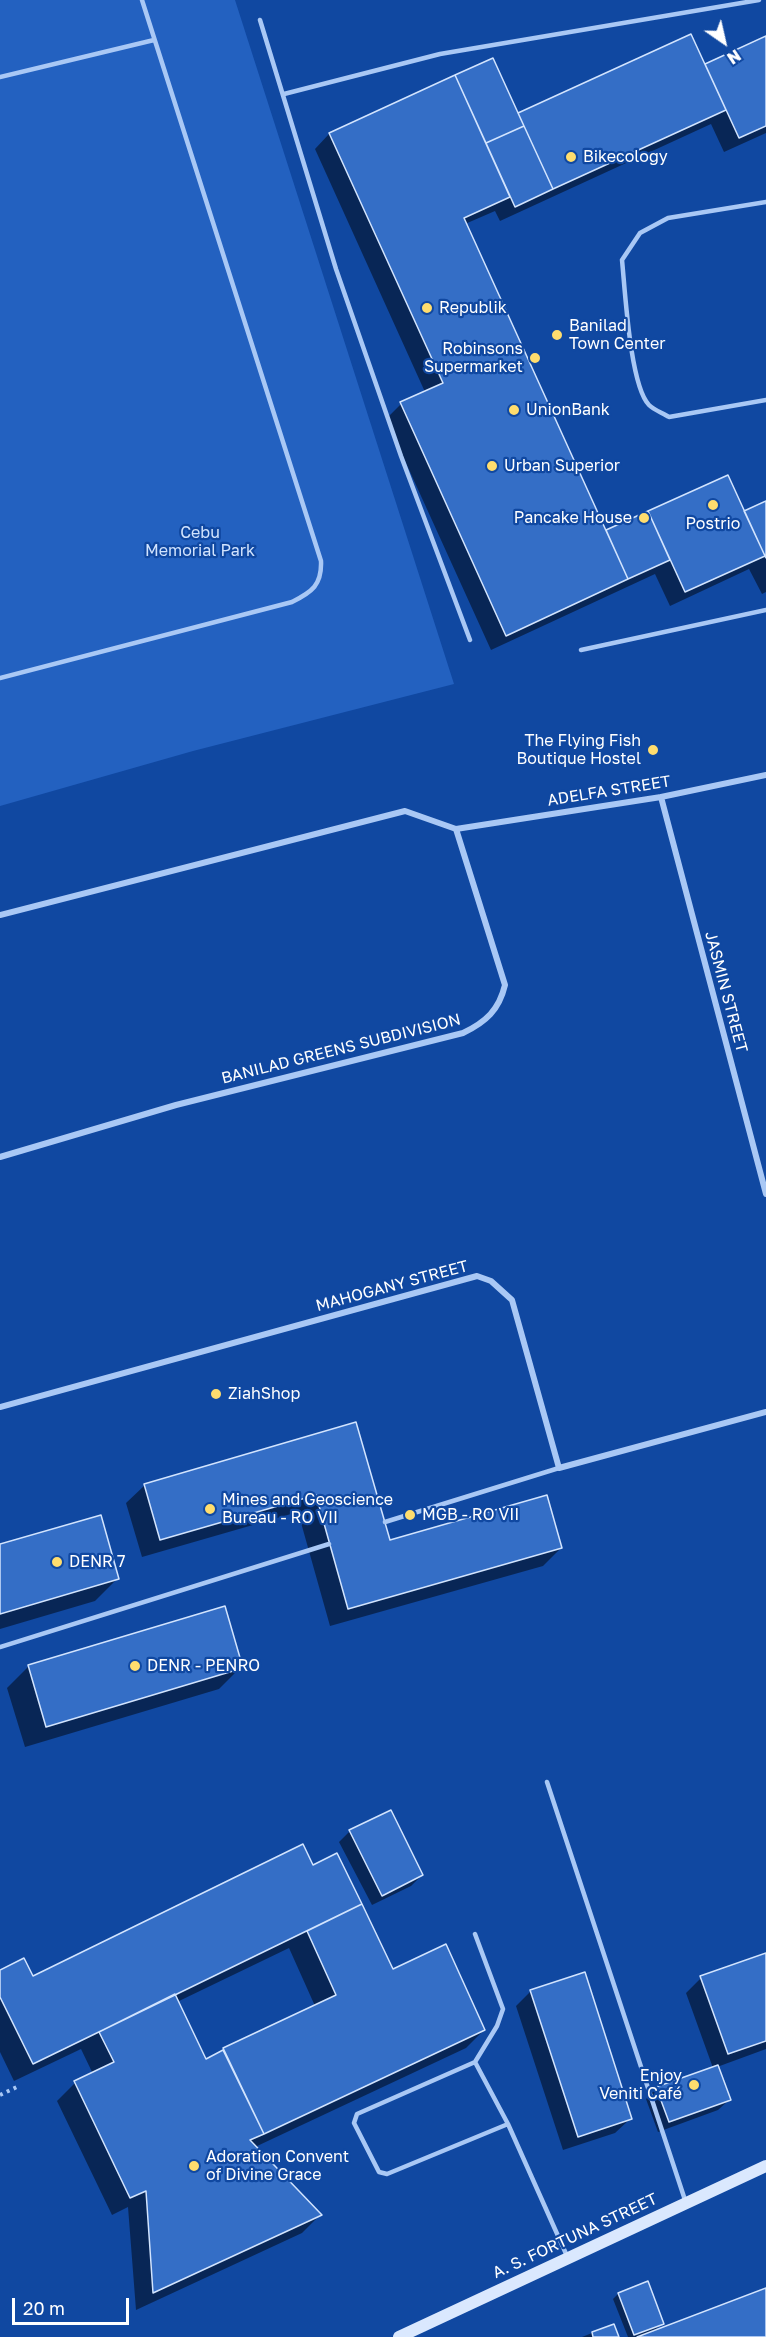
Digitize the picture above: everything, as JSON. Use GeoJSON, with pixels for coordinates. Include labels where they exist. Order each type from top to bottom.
{"type":"FeatureCollection","features":[{"type":"Feature","properties":{"kind":"main road","name":"A. S. FORTUNA STREET"},"geometry":{"type":"LineString","coordinates":[[399,2337],[766,2166]]}},
{"type":"Feature","properties":{"kind":"street","name":"ADELFA STREET"},"geometry":{"type":"LineString","coordinates":[[456,829],[660,797],[766,775]]}},
{"type":"Feature","properties":{"kind":"street","name":"JASMIN STREET"},"geometry":{"type":"LineString","coordinates":[[660,797],[766,1194]]}},
{"type":"Feature","properties":{"kind":"street"},"geometry":{"type":"LineString","coordinates":[[0,915],[405,811],[456,829]]}},
{"type":"Feature","properties":{"kind":"street","name":"BANILAD GREENS SUBDIVISION"},"geometry":{"type":"LineString","coordinates":[[0,1157],[176,1105],[463,1033],[480,1025],[492,1014],[502,999],[505,985],[456,829]]}},
{"type":"Feature","properties":{"kind":"street","name":"MAHOGANY STREET"},"geometry":{"type":"LineString","coordinates":[[0,1407],[477,1276],[491,1281],[512,1300],[559,1468]]}},
{"type":"Feature","properties":{"kind":"street"},"geometry":{"type":"LineString","coordinates":[[559,1468],[766,1412]]}},
{"type":"Feature","properties":{"kind":"lane"},"geometry":{"type":"LineString","coordinates":[[0,678],[292,602],[314,592],[322,575],[321,561],[142,0]]}},
{"type":"Feature","properties":{"kind":"lane"},"geometry":{"type":"LineString","coordinates":[[284,94],[440,54],[759,0]]}},
{"type":"Feature","properties":{"kind":"lane"},"geometry":{"type":"LineString","coordinates":[[260,20],[336,269],[401,456],[470,640]]}},
{"type":"Feature","properties":{"kind":"lane"},"geometry":{"type":"LineString","coordinates":[[0,77],[154,40]]}},
{"type":"Feature","properties":{"kind":"lane"},"geometry":{"type":"LineString","coordinates":[[766,202],[668,218],[640,233],[622,260],[629,327],[639,383],[649,404],[669,417],[766,400]]}},
{"type":"Feature","properties":{"kind":"lane"},"geometry":{"type":"LineString","coordinates":[[581,650],[766,610]]}},
{"type":"Feature","properties":{"kind":"lane"},"geometry":{"type":"LineString","coordinates":[[385,1522],[559,1468]]}},
{"type":"Feature","properties":{"kind":"lane"},"geometry":{"type":"LineString","coordinates":[[0,1647],[329,1544]]}},
{"type":"Feature","properties":{"kind":"lane"},"geometry":{"type":"LineString","coordinates":[[547,1782],[686,2203]]}},
{"type":"Feature","properties":{"kind":"lane"},"geometry":{"type":"LineString","coordinates":[[475,1934],[503,2009],[475,2062],[357,2114],[354,2123],[379,2172],[393,2173],[508,2124]]}},
{"type":"Feature","properties":{"kind":"lane"},"geometry":{"type":"LineString","coordinates":[[475,2062],[508,2124],[567,2259]]}},
{"type":"Feature","properties":{"kind":"path"},"geometry":{"type":"LineString","coordinates":[[0,2095],[19,2086]]}},
{"type":"Feature","properties":{"kind":"green space","name":"Cebu Memorial Park"},"geometry":{"type":"Polygon","coordinates":[[[0,0],[235,0],[454,684],[193,751],[0,806],[0,0]]]}},
{"type":"Feature","properties":{"kind":"building"},"geometry":{"type":"Polygon","coordinates":[[[691,34],[726,110],[553,189],[518,113],[691,34]]]}},
{"type":"Feature","properties":{"kind":"building"},"geometry":{"type":"Polygon","coordinates":[[[766,36],[766,126],[739,138],[705,64],[766,36]]]}},
{"type":"Feature","properties":{"kind":"building"},"geometry":{"type":"Polygon","coordinates":[[[493,58],[524,126],[486,143],[455,75],[493,58]]]}},
{"type":"Feature","properties":{"kind":"building"},"geometry":{"type":"Polygon","coordinates":[[[455,75],[510,197],[464,218],[628,579],[506,636],[400,402],[443,383],[329,133],[455,75]]]}},
{"type":"Feature","properties":{"kind":"building"},"geometry":{"type":"Polygon","coordinates":[[[524,126],[553,189],[515,207],[486,143],[524,126]]]}},
{"type":"Feature","properties":{"kind":"building"},"geometry":{"type":"Polygon","coordinates":[[[728,475],[765,556],[685,592],[648,511],[728,475]]]}},
{"type":"Feature","properties":{"kind":"building"},"geometry":{"type":"Polygon","coordinates":[[[766,501],[766,558],[744,511],[766,501]]]}},
{"type":"Feature","properties":{"kind":"building"},"geometry":{"type":"Polygon","coordinates":[[[648,511],[670,560],[628,579],[606,530],[648,511]]]}},
{"type":"Feature","properties":{"kind":"building","name":"Mines and Geoscience Bureau - RO VII"},"geometry":{"type":"Polygon","coordinates":[[[356,1422],[390,1540],[547,1495],[562,1548],[348,1609],[316,1495],[160,1540],[144,1484],[356,1422]]]}},
{"type":"Feature","properties":{"kind":"building","name":"DENR 7"},"geometry":{"type":"Polygon","coordinates":[[[101,1515],[119,1579],[0,1614],[0,1544],[101,1515]]]}},
{"type":"Feature","properties":{"kind":"building","name":"DENR - PENRO"},"geometry":{"type":"Polygon","coordinates":[[[225,1606],[243,1668],[46,1727],[28,1665],[225,1606]]]}},
{"type":"Feature","properties":{"kind":"building"},"geometry":{"type":"Polygon","coordinates":[[[391,1810],[423,1875],[382,1896],[349,1830],[391,1810]]]}},
{"type":"Feature","properties":{"kind":"building"},"geometry":{"type":"Polygon","coordinates":[[[303,1844],[313,1865],[337,1853],[362,1904],[33,2064],[0,1997],[0,1970],[24,1958],[33,1976],[303,1844]]]}},
{"type":"Feature","properties":{"kind":"building"},"geometry":{"type":"Polygon","coordinates":[[[362,1904],[393,1969],[446,1944],[485,2030],[264,2134],[223,2048],[336,1995],[307,1931],[362,1904]]]}},
{"type":"Feature","properties":{"kind":"building"},"geometry":{"type":"Polygon","coordinates":[[[766,1953],[766,2041],[728,2054],[700,1976],[766,1953]]]}},
{"type":"Feature","properties":{"kind":"building"},"geometry":{"type":"Polygon","coordinates":[[[585,1972],[632,2119],[578,2137],[530,1990],[585,1972]]]}},
{"type":"Feature","properties":{"kind":"building","name":"Adoration Convent of Divine Grace"},"geometry":{"type":"Polygon","coordinates":[[[175,1994],[206,2059],[223,2050],[264,2134],[250,2140],[322,2215],[153,2293],[146,2191],[130,2198],[74,2081],[114,2062],[99,2032],[175,1994]]]}},
{"type":"Feature","properties":{"kind":"building"},"geometry":{"type":"Polygon","coordinates":[[[718,2065],[731,2100],[669,2122],[656,2087],[718,2065]]]}},
{"type":"Feature","properties":{"kind":"building"},"geometry":{"type":"Polygon","coordinates":[[[648,2281],[664,2324],[634,2335],[618,2293],[648,2281]]]}},
{"type":"Feature","properties":{"kind":"building"},"geometry":{"type":"Polygon","coordinates":[[[766,2288],[766,2337],[637,2337],[766,2288]]]}},
{"type":"Feature","properties":{"kind":"building"},"geometry":{"type":"Polygon","coordinates":[[[614,2324],[619,2337],[593,2337],[592,2332],[614,2324]]]}},
{"type":"Feature","properties":{"kind":"place","name":"Bikecology"},"geometry":{"type":"Point","coordinates":[571,157]}},
{"type":"Feature","properties":{"kind":"place","name":"Republik"},"geometry":{"type":"Point","coordinates":[427,308]}},
{"type":"Feature","properties":{"kind":"place","name":"Banilad Town Center"},"geometry":{"type":"Point","coordinates":[557,335]}},
{"type":"Feature","properties":{"kind":"place","name":"Robinsons Supermarket"},"geometry":{"type":"Point","coordinates":[535,358]}},
{"type":"Feature","properties":{"kind":"place","name":"UnionBank"},"geometry":{"type":"Point","coordinates":[514,410]}},
{"type":"Feature","properties":{"kind":"place","name":"Urban Superior"},"geometry":{"type":"Point","coordinates":[492,466]}},
{"type":"Feature","properties":{"kind":"place","name":"Postrio"},"geometry":{"type":"Point","coordinates":[713,505]}},
{"type":"Feature","properties":{"kind":"place","name":"Pancake House"},"geometry":{"type":"Point","coordinates":[644,518]}},
{"type":"Feature","properties":{"kind":"place","name":"The Flying Fish Boutique Hostel"},"geometry":{"type":"Point","coordinates":[653,750]}},
{"type":"Feature","properties":{"kind":"place","name":"ZiahShop"},"geometry":{"type":"Point","coordinates":[216,1394]}},
{"type":"Feature","properties":{"kind":"place","name":"Mines and Geoscience Bureau - RO VII"},"geometry":{"type":"Point","coordinates":[210,1509]}},
{"type":"Feature","properties":{"kind":"place","name":"MGB - RO VII"},"geometry":{"type":"Point","coordinates":[410,1515]}},
{"type":"Feature","properties":{"kind":"place","name":"DENR 7"},"geometry":{"type":"Point","coordinates":[57,1562]}},
{"type":"Feature","properties":{"kind":"place","name":"DENR - PENRO"},"geometry":{"type":"Point","coordinates":[135,1666]}},
{"type":"Feature","properties":{"kind":"place","name":"Enjoy Veniti Café"},"geometry":{"type":"Point","coordinates":[694,2085]}},
{"type":"Feature","properties":{"kind":"place","name":"Adoration Convent of Divine Grace"},"geometry":{"type":"Point","coordinates":[194,2166]}}]}
